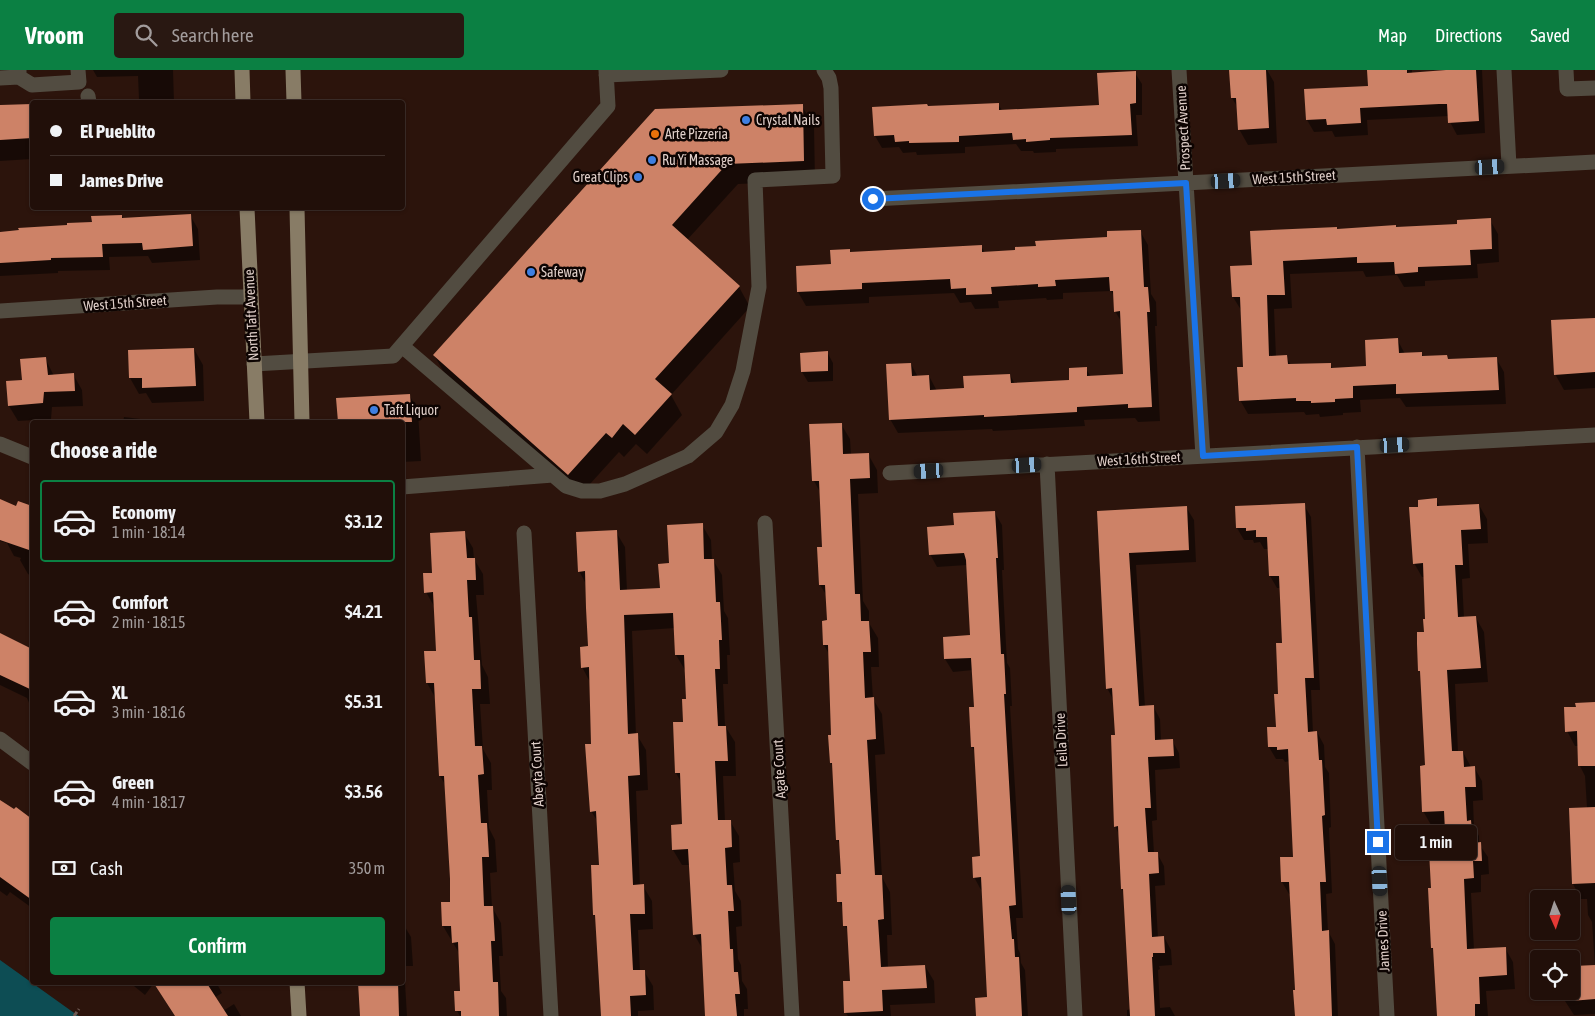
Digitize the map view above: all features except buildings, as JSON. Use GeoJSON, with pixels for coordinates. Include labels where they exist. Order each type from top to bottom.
{"type":"FeatureCollection","features":[{"type":"Feature","properties":{"kind":"main road"},"geometry":{"type":"LineString","coordinates":[[242,70],[243,100]]}},
{"type":"Feature","properties":{"kind":"main road"},"geometry":{"type":"LineString","coordinates":[[293,70],[294,100]]}},
{"type":"Feature","properties":{"kind":"main road","name":"North Taft Avenue"},"geometry":{"type":"LineString","coordinates":[[247,210],[257,420]]}},
{"type":"Feature","properties":{"kind":"main road"},"geometry":{"type":"LineString","coordinates":[[297,210],[302,420]]}},
{"type":"Feature","properties":{"kind":"main road"},"geometry":{"type":"LineString","coordinates":[[298,985],[299,1016]]}},
{"type":"Feature","properties":{"kind":"street"},"geometry":{"type":"LineString","coordinates":[[0,78],[19,74],[32,85],[79,82],[78,70]]}},
{"type":"Feature","properties":{"kind":"street"},"geometry":{"type":"LineString","coordinates":[[254,364],[393,356],[608,106],[606,73],[720,70]]}},
{"type":"Feature","properties":{"kind":"street"},"geometry":{"type":"LineString","coordinates":[[402,346],[566,486],[582,491],[600,491],[625,484],[688,456],[716,432],[732,405],[744,371],[759,286],[755,180],[833,176],[830,88],[829,78],[824,70]]}},
{"type":"Feature","properties":{"kind":"street","name":"Prospect Avenue"},"geometry":{"type":"LineString","coordinates":[[1179,70],[1203,456]]}},
{"type":"Feature","properties":{"kind":"street"},"geometry":{"type":"LineString","coordinates":[[1504,70],[1509,166]]}},
{"type":"Feature","properties":{"kind":"street"},"geometry":{"type":"LineString","coordinates":[[1566,70],[1567,89],[1595,88]]}},
{"type":"Feature","properties":{"kind":"street","name":"West 15th Street"},"geometry":{"type":"LineString","coordinates":[[873,199],[1595,162]]}},
{"type":"Feature","properties":{"kind":"street","name":"West 15th Street"},"geometry":{"type":"LineString","coordinates":[[0,311],[217,297],[250,297]]}},
{"type":"Feature","properties":{"kind":"street","name":"West 16th Street"},"geometry":{"type":"LineString","coordinates":[[890,473],[1595,435]]}},
{"type":"Feature","properties":{"kind":"street"},"geometry":{"type":"LineString","coordinates":[[0,444],[30,455]]}},
{"type":"Feature","properties":{"kind":"street","name":"James Drive"},"geometry":{"type":"LineString","coordinates":[[1357,447],[1387,1016]]}},
{"type":"Feature","properties":{"kind":"street","name":"Leila Drive"},"geometry":{"type":"LineString","coordinates":[[1047,464],[1074,1016]]}},
{"type":"Feature","properties":{"kind":"street"},"geometry":{"type":"LineString","coordinates":[[405,487],[553,475]]}},
{"type":"Feature","properties":{"kind":"street","name":"Agate Court"},"geometry":{"type":"LineString","coordinates":[[765,523],[792,1016]]}},
{"type":"Feature","properties":{"kind":"street","name":"Abeyta Court"},"geometry":{"type":"LineString","coordinates":[[524,533],[551,1016]]}},
{"type":"Feature","properties":{"kind":"street"},"geometry":{"type":"LineString","coordinates":[[0,740],[30,762]]}},
{"type":"Feature","properties":{"kind":"path"},"geometry":{"type":"LineString","coordinates":[[74,1016],[79,1009]]}},
{"type":"Feature","properties":{"kind":"water"},"geometry":{"type":"Polygon","coordinates":[[[0,960],[30,981],[30,985],[35,985],[79,1016],[0,1016],[0,960]]]}},
{"type":"Feature","properties":{"kind":"place","name":"Crystal Nails"},"geometry":{"type":"Point","coordinates":[746,120]}},
{"type":"Feature","properties":{"kind":"place","name":"Arte Pizzeria"},"geometry":{"type":"Point","coordinates":[655,134]}},
{"type":"Feature","properties":{"kind":"place","name":"Ru Yi Massage"},"geometry":{"type":"Point","coordinates":[652,160]}},
{"type":"Feature","properties":{"kind":"place","name":"Great Clips"},"geometry":{"type":"Point","coordinates":[638,177]}},
{"type":"Feature","properties":{"kind":"place","name":"Safeway"},"geometry":{"type":"Point","coordinates":[531,272]}},
{"type":"Feature","properties":{"kind":"place","name":"Taft Liquor"},"geometry":{"type":"Point","coordinates":[374,410]}},
{"type":"Feature","properties":{"kind":"route"},"geometry":{"type":"LineString","coordinates":[[873,199],[1186,183],[1203,456],[1357,447],[1378,842]]}}]}
